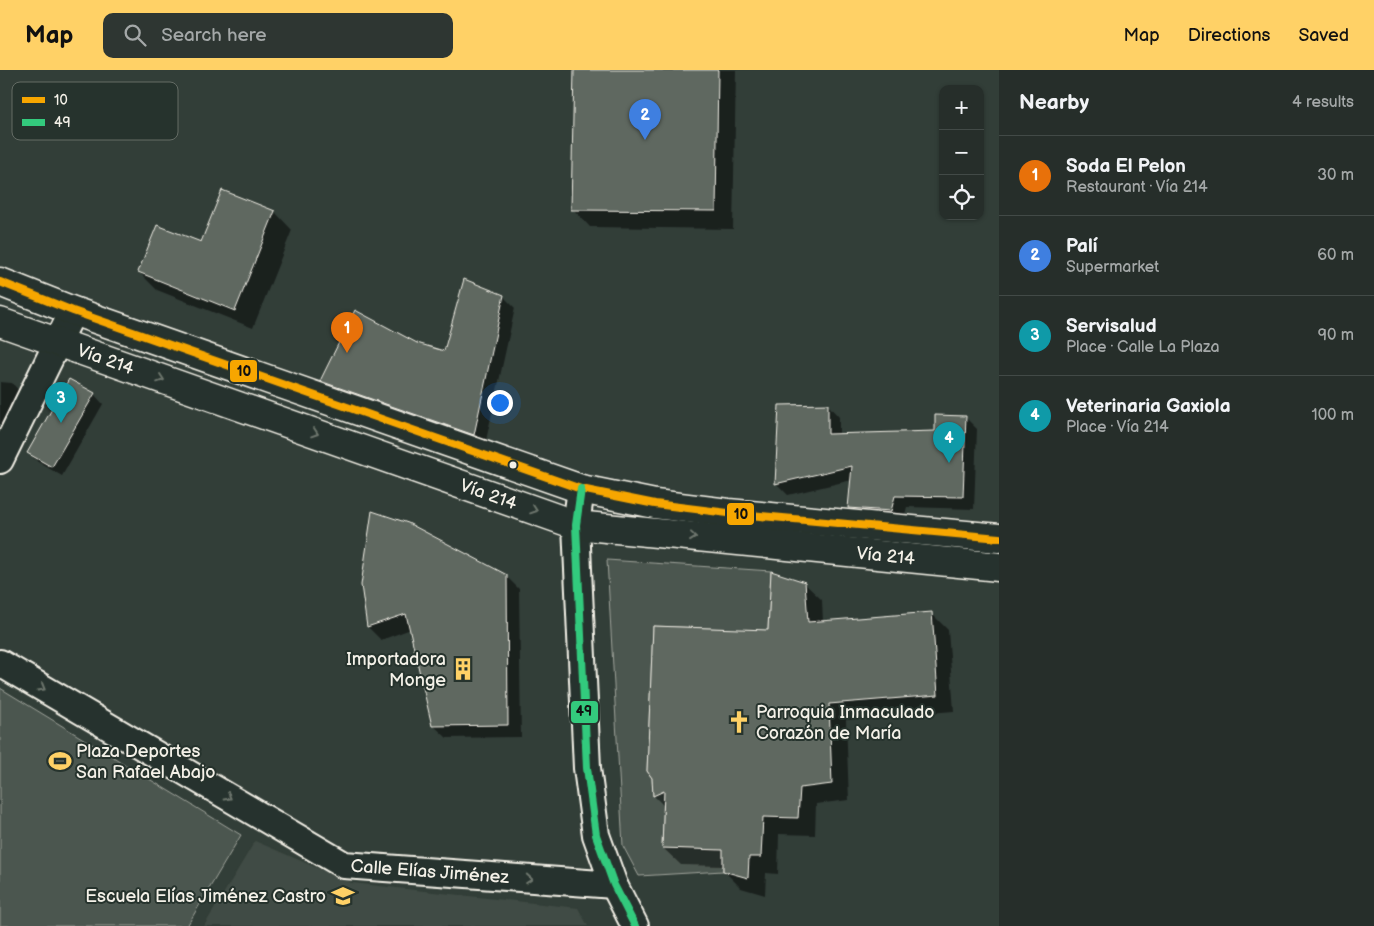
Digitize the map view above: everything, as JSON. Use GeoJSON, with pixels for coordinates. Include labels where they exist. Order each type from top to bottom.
{"type":"FeatureCollection","features":[{"type":"Feature","properties":{"kind":"main road","name":"Vía 214"},"geometry":{"type":"LineString","coordinates":[[0,282],[73,311],[581,489],[655,504],[728,514],[999,538]]}},
{"type":"Feature","properties":{"kind":"main road","name":"Vía 214"},"geometry":{"type":"LineString","coordinates":[[0,322],[576,525],[999,567]]}},
{"type":"Feature","properties":{"kind":"street"},"geometry":{"type":"LineString","coordinates":[[0,460],[56,342],[73,311]]}},
{"type":"Feature","properties":{"kind":"street"},"geometry":{"type":"LineString","coordinates":[[581,489],[576,525],[587,768],[596,835],[614,885],[635,926]]}},
{"type":"Feature","properties":{"kind":"street","name":"Calle Elías Jiménez"},"geometry":{"type":"LineString","coordinates":[[0,663],[344,865],[614,885]]}},
{"type":"Feature","properties":{"kind":"shaded area"},"geometry":{"type":"Polygon","coordinates":[[[607,560],[771,571],[766,666],[730,629],[653,626],[647,771],[652,778],[653,796],[664,791],[662,848],[723,850],[723,871],[639,876],[623,846],[607,560]]]}},
{"type":"Feature","properties":{"kind":"shaded area","name":"Plaza Deportes San Rafael Abajo"},"geometry":{"type":"Polygon","coordinates":[[[0,688],[241,835],[187,926],[0,926],[0,688]]]}},
{"type":"Feature","properties":{"kind":"shaded area","name":"Escuela Elías Jiménez Castro"},"geometry":{"type":"Polygon","coordinates":[[[255,841],[352,883],[578,908],[588,926],[204,926],[255,841]]]}},
{"type":"Feature","properties":{"kind":"building"},"geometry":{"type":"Polygon","coordinates":[[[574,70],[718,70],[716,211],[571,210],[574,70]]]}},
{"type":"Feature","properties":{"kind":"building"},"geometry":{"type":"Polygon","coordinates":[[[222,190],[275,211],[235,311],[138,272],[157,225],[201,242],[222,190]]]}},
{"type":"Feature","properties":{"kind":"building"},"geometry":{"type":"Polygon","coordinates":[[[464,279],[504,295],[474,435],[320,381],[355,310],[417,343],[444,351],[464,279]]]}},
{"type":"Feature","properties":{"kind":"building"},"geometry":{"type":"Polygon","coordinates":[[[69,379],[95,393],[52,467],[27,453],[69,379]]]}},
{"type":"Feature","properties":{"kind":"building"},"geometry":{"type":"Polygon","coordinates":[[[828,404],[828,434],[935,431],[935,415],[966,416],[963,497],[895,496],[891,511],[848,508],[852,466],[775,484],[779,405],[828,404]]]}},
{"type":"Feature","properties":{"kind":"building","name":"Importadora Monge"},"geometry":{"type":"Polygon","coordinates":[[[372,511],[408,523],[507,575],[508,725],[432,726],[406,614],[367,627],[361,585],[372,511]]]}},
{"type":"Feature","properties":{"kind":"building","name":"Parroquia Inmaculado Corazón de María"},"geometry":{"type":"Polygon","coordinates":[[[771,571],[805,582],[808,622],[932,612],[938,695],[829,704],[832,784],[800,788],[798,818],[763,817],[761,857],[749,857],[748,878],[723,871],[723,850],[662,848],[664,791],[653,796],[652,778],[647,771],[653,626],[768,630],[771,571]]]}},
{"type":"Feature","properties":{"kind":"transit line","name":"10"},"geometry":{"type":"LineString","coordinates":[[0,282],[73,311],[581,489],[655,504],[728,513],[999,538]]}},
{"type":"Feature","properties":{"kind":"transit line","name":"49"},"geometry":{"type":"LineString","coordinates":[[581,489],[576,525],[587,768],[596,835],[614,885],[635,926]]}},
{"type":"Feature","properties":{"kind":"place","name":"Palí"},"geometry":{"type":"Point","coordinates":[645,140]}},
{"type":"Feature","properties":{"kind":"place","name":"Soda El Pelon"},"geometry":{"type":"Point","coordinates":[347,353]}},
{"type":"Feature","properties":{"kind":"place","name":"Servisalud"},"geometry":{"type":"Point","coordinates":[61,423]}},
{"type":"Feature","properties":{"kind":"place","name":"Veterinaria Gaxiola"},"geometry":{"type":"Point","coordinates":[949,463]}},
{"type":"Feature","properties":{"kind":"place","name":"Importadora Monge"},"geometry":{"type":"Point","coordinates":[463,669]}},
{"type":"Feature","properties":{"kind":"place","name":"Parroquia Inmaculado Corazón de María"},"geometry":{"type":"Point","coordinates":[739,722]}},
{"type":"Feature","properties":{"kind":"place","name":"Plaza Deportes San Rafael Abajo"},"geometry":{"type":"Point","coordinates":[60,761]}},
{"type":"Feature","properties":{"kind":"place","name":"Escuela Elías Jiménez Castro"},"geometry":{"type":"Point","coordinates":[343,896]}}]}
